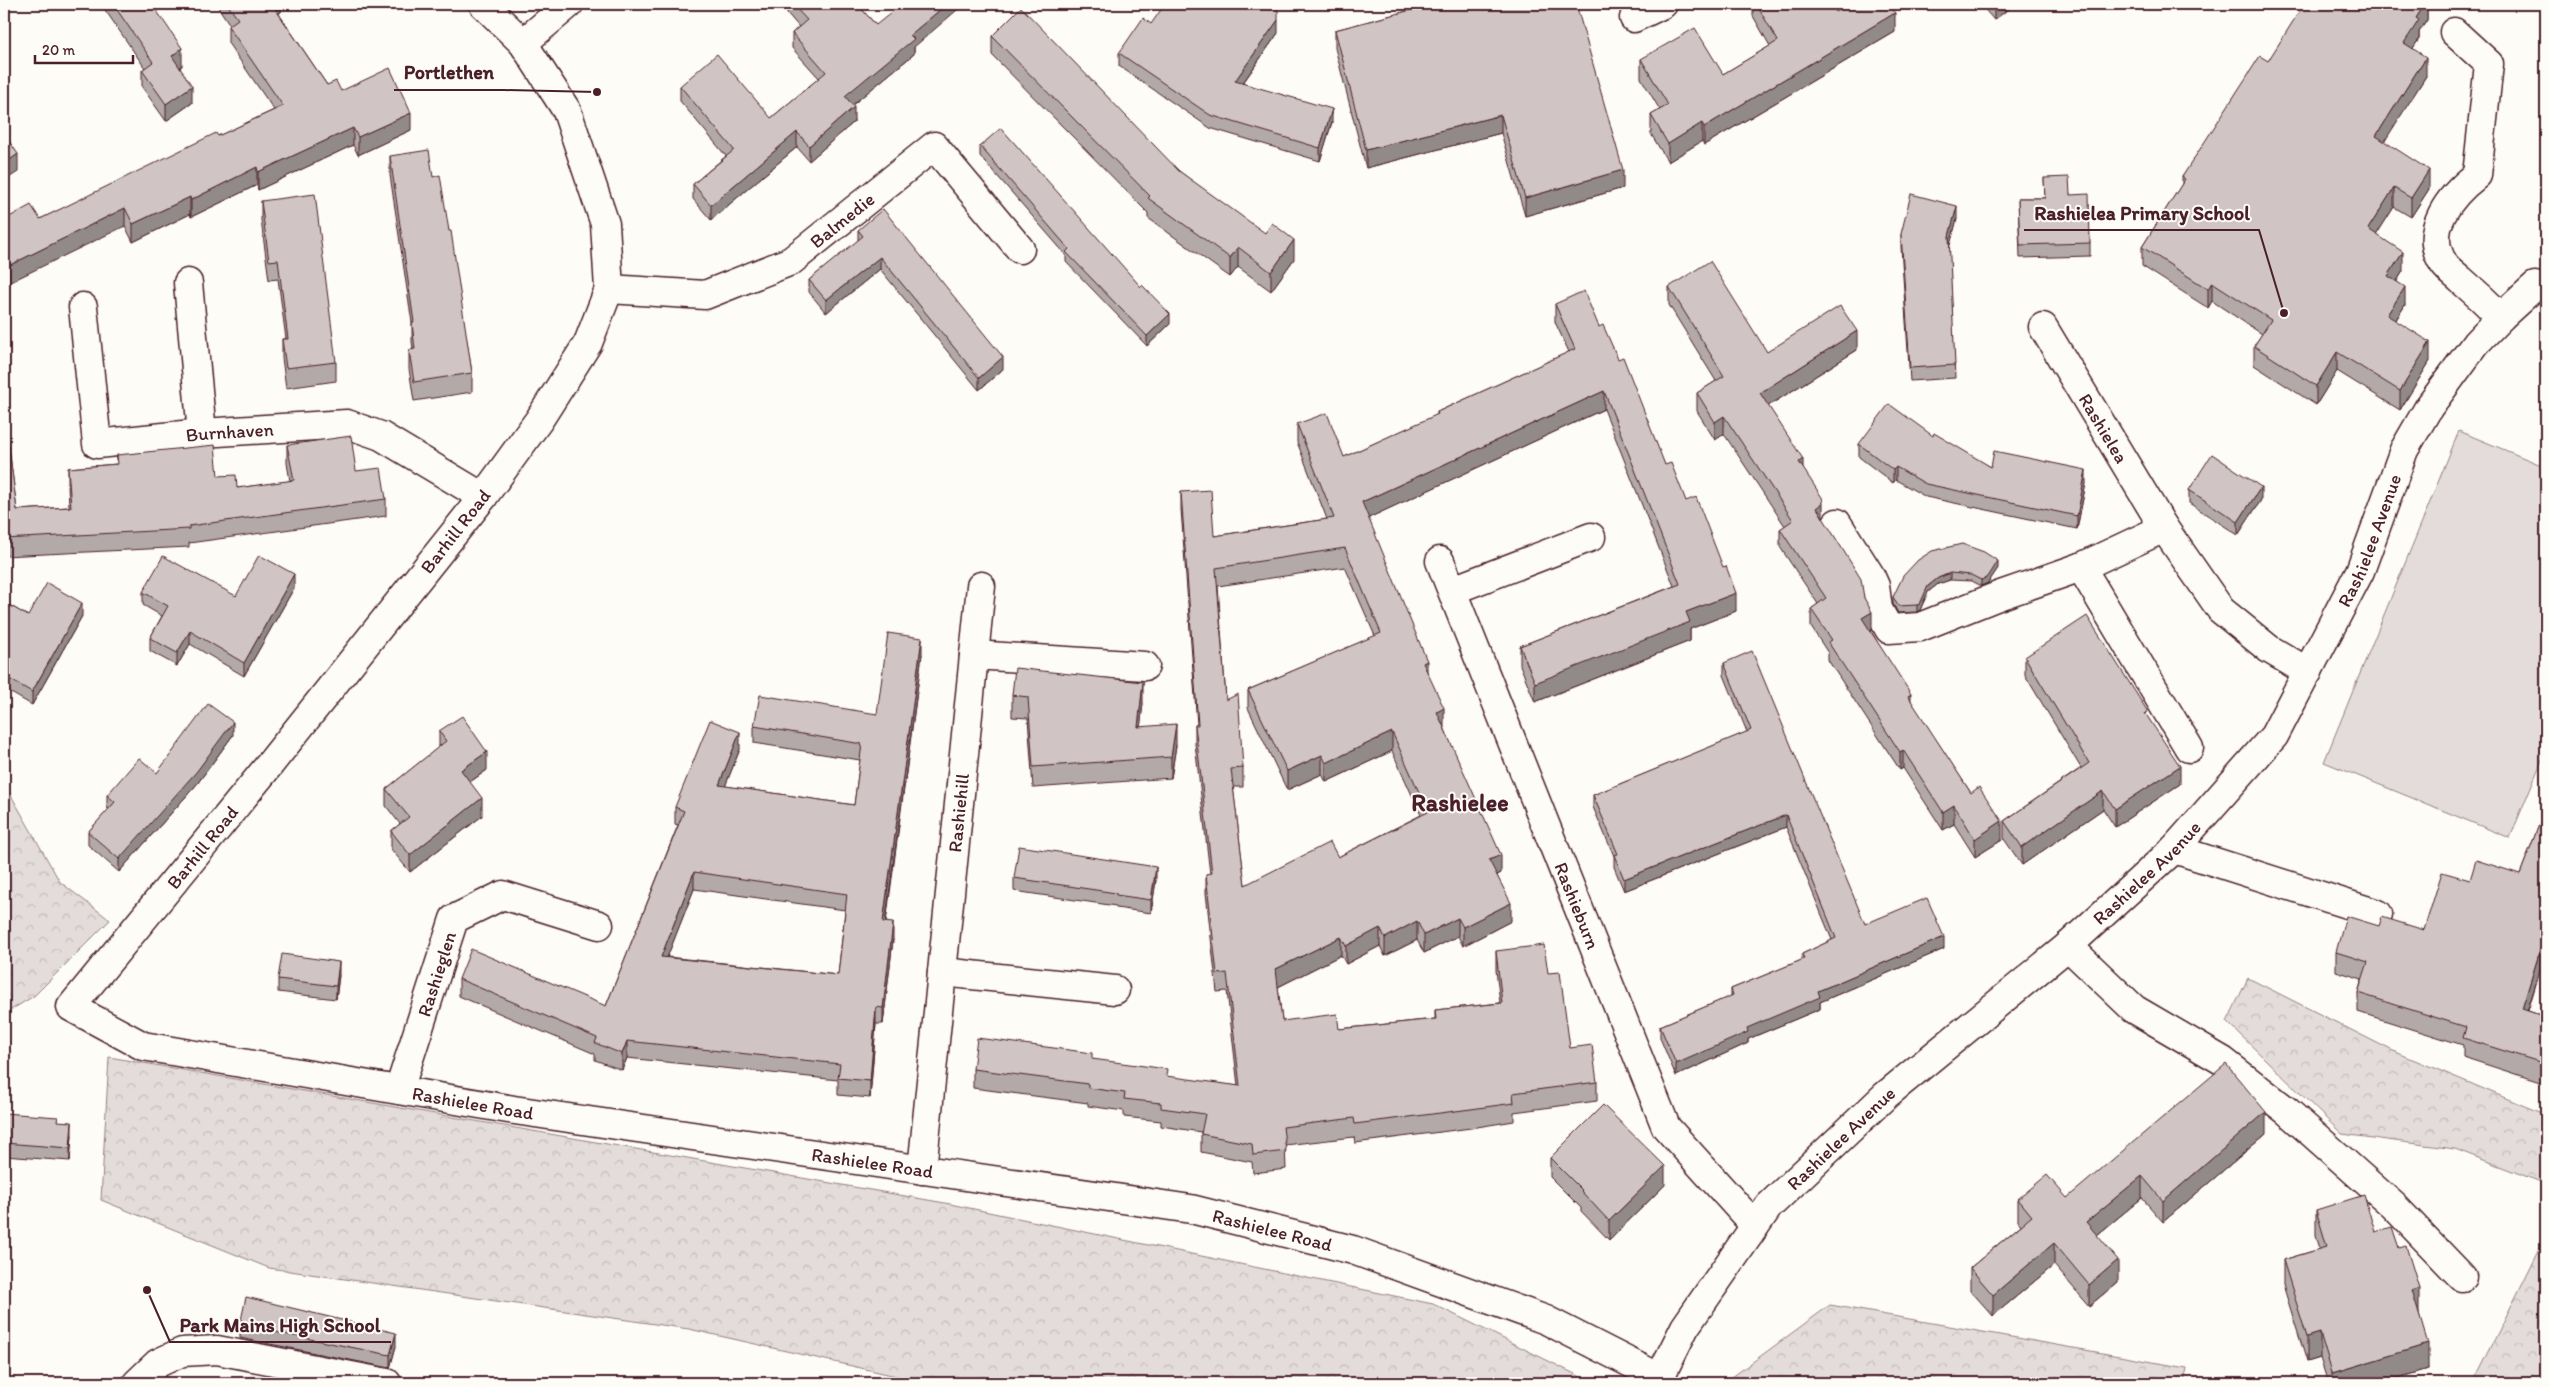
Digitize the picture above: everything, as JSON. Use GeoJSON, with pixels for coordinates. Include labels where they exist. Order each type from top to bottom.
{"type":"FeatureCollection","features":[{"type":"Feature","properties":{"kind":"street","name":"Barhill Road"},"geometry":{"type":"LineString","coordinates":[[71,1006],[260,777],[483,497],[539,420],[588,343],[609,289],[605,224],[567,110],[523,43],[482,4]]}},
{"type":"Feature","properties":{"kind":"street"},"geometry":{"type":"LineString","coordinates":[[523,43],[569,4]]}},
{"type":"Feature","properties":{"kind":"street"},"geometry":{"type":"LineString","coordinates":[[1634,18],[1663,4]]}},
{"type":"Feature","properties":{"kind":"street"},"geometry":{"type":"LineString","coordinates":[[2454,32],[2489,64],[2477,175],[2460,188],[2443,213],[2436,228],[2437,248],[2444,264],[2501,317]]}},
{"type":"Feature","properties":{"kind":"street","name":"Balmedie"},"geometry":{"type":"LineString","coordinates":[[609,289],[705,295],[790,261],[934,146],[1020,249]]}},
{"type":"Feature","properties":{"kind":"street"},"geometry":{"type":"LineString","coordinates":[[188,283],[202,433]]}},
{"type":"Feature","properties":{"kind":"street","name":"Rashielee Avenue"},"geometry":{"type":"LineString","coordinates":[[1659,1380],[1685,1327],[1769,1206],[1886,1095],[2068,946],[2174,849],[2274,736],[2360,571],[2404,450],[2428,407],[2476,344],[2501,317],[2536,286]]}},
{"type":"Feature","properties":{"kind":"street","name":"Burnhaven"},"geometry":{"type":"LineString","coordinates":[[82,307],[97,444],[202,433],[347,424],[381,436],[483,497]]}},
{"type":"Feature","properties":{"kind":"street","name":"Rashielea"},"geometry":{"type":"LineString","coordinates":[[2044,328],[2164,528],[2221,610],[2269,649],[2308,672]]}},
{"type":"Feature","properties":{"kind":"street"},"geometry":{"type":"LineString","coordinates":[[1837,523],[1870,575],[1878,609],[1889,629],[1920,627],[1998,596],[2081,567],[2164,528]]}},
{"type":"Feature","properties":{"kind":"street"},"geometry":{"type":"LineString","coordinates":[[1453,590],[1591,537]]}},
{"type":"Feature","properties":{"kind":"street","name":"Rashieburn"},"geometry":{"type":"LineString","coordinates":[[1440,561],[1666,1127],[1755,1226]]}},
{"type":"Feature","properties":{"kind":"street"},"geometry":{"type":"LineString","coordinates":[[2081,567],[2189,748]]}},
{"type":"Feature","properties":{"kind":"street","name":"Rashiehill"},"geometry":{"type":"LineString","coordinates":[[922,1170],[980,586]]}},
{"type":"Feature","properties":{"kind":"street"},"geometry":{"type":"LineString","coordinates":[[974,655],[1145,666]]}},
{"type":"Feature","properties":{"kind":"street"},"geometry":{"type":"LineString","coordinates":[[2174,849],[2378,914]]}},
{"type":"Feature","properties":{"kind":"street","name":"Rashieglen"},"geometry":{"type":"LineString","coordinates":[[398,1090],[454,918],[503,895],[599,925]]}},
{"type":"Feature","properties":{"kind":"street"},"geometry":{"type":"LineString","coordinates":[[2068,946],[2134,1009],[2223,1061],[2287,1112],[2394,1206],[2462,1278]]}},
{"type":"Feature","properties":{"kind":"street"},"geometry":{"type":"LineString","coordinates":[[942,972],[1115,990]]}},
{"type":"Feature","properties":{"kind":"street","name":"Rashielee Road"},"geometry":{"type":"LineString","coordinates":[[71,1006],[143,1046],[514,1110],[1191,1209],[1353,1250],[1546,1320],[1659,1380]]}},
{"type":"Feature","properties":{"kind":"street"},"geometry":{"type":"LineString","coordinates":[[137,1383],[158,1363],[182,1352],[217,1350],[387,1383]]}},
{"type":"Feature","properties":{"kind":"green space"},"geometry":{"type":"Polygon","coordinates":[[[2459,431],[2546,467],[2546,750],[2510,838],[2324,762],[2459,431]]]}},
{"type":"Feature","properties":{"kind":"green space"},"geometry":{"type":"Polygon","coordinates":[[[4,783],[60,882],[110,920],[34,996],[4,1014],[4,783]]]}},
{"type":"Feature","properties":{"kind":"green space"},"geometry":{"type":"Polygon","coordinates":[[[2248,978],[2391,1050],[2546,1115],[2546,1184],[2455,1149],[2342,1134],[2227,1022],[2248,978]]]}},
{"type":"Feature","properties":{"kind":"green space"},"geometry":{"type":"Polygon","coordinates":[[[109,1057],[945,1203],[1433,1304],[1593,1383],[916,1383],[905,1378],[689,1329],[269,1268],[101,1200],[109,1057]]]}},
{"type":"Feature","properties":{"kind":"green space"},"geometry":{"type":"Polygon","coordinates":[[[2546,1236],[2546,1383],[2473,1383],[2546,1236]]]}},
{"type":"Feature","properties":{"kind":"green space"},"geometry":{"type":"Polygon","coordinates":[[[1830,1305],[2187,1368],[2184,1383],[1724,1383],[1830,1305]]]}},
{"type":"Feature","properties":{"kind":"building"},"geometry":{"type":"Polygon","coordinates":[[[113,4],[152,4],[182,48],[172,56],[192,86],[166,104],[142,70],[153,62],[113,4]]]}},
{"type":"Feature","properties":{"kind":"building"},"geometry":{"type":"Polygon","coordinates":[[[227,4],[272,4],[327,85],[336,81],[341,91],[390,68],[411,113],[358,137],[353,128],[258,172],[257,167],[191,200],[190,197],[133,224],[125,208],[4,268],[4,220],[31,205],[40,219],[216,133],[218,136],[283,106],[228,26],[238,19],[227,4]]]}},
{"type":"Feature","properties":{"kind":"building"},"geometry":{"type":"Polygon","coordinates":[[[792,4],[857,4],[876,25],[902,4],[947,4],[910,35],[914,39],[845,96],[854,107],[809,146],[797,132],[711,205],[693,184],[734,150],[680,86],[717,54],[771,118],[826,72],[792,33],[807,20],[792,4]]]}},
{"type":"Feature","properties":{"kind":"building"},"geometry":{"type":"Polygon","coordinates":[[[1165,4],[1270,4],[1278,10],[1278,20],[1235,81],[1332,109],[1320,148],[1210,115],[1119,53],[1143,18],[1151,24],[1165,4]]]}},
{"type":"Feature","properties":{"kind":"building"},"geometry":{"type":"Polygon","coordinates":[[[1434,4],[1576,4],[1623,170],[1525,198],[1501,115],[1366,150],[1335,30],[1434,4]]]}},
{"type":"Feature","properties":{"kind":"building"},"geometry":{"type":"Polygon","coordinates":[[[1756,4],[1831,4],[1836,12],[1850,4],[1889,4],[1895,13],[1704,127],[1702,123],[1668,144],[1651,115],[1668,105],[1641,59],[1695,28],[1723,74],[1778,41],[1756,4]]]}},
{"type":"Feature","properties":{"kind":"building"},"geometry":{"type":"Polygon","coordinates":[[[2304,4],[2380,4],[2384,6],[2386,4],[2425,4],[2416,18],[2419,20],[2404,43],[2426,57],[2376,136],[2429,170],[2411,198],[2394,188],[2368,229],[2403,252],[2388,276],[2405,287],[2387,315],[2430,342],[2400,391],[2337,352],[2316,386],[2254,346],[2271,320],[2212,282],[2208,289],[2142,247],[2185,179],[2182,177],[2260,56],[2268,61],[2304,4]]]}},
{"type":"Feature","properties":{"kind":"building"},"geometry":{"type":"Polygon","coordinates":[[[1021,7],[1179,171],[1265,233],[1272,223],[1294,240],[1271,272],[1238,247],[1230,258],[1148,198],[1150,196],[992,36],[1021,7]]]}},
{"type":"Feature","properties":{"kind":"building"},"geometry":{"type":"Polygon","coordinates":[[[1001,128],[1141,287],[1142,285],[1170,314],[1147,336],[1066,252],[1069,249],[980,146],[1001,128]]]}},
{"type":"Feature","properties":{"kind":"building"},"geometry":{"type":"Polygon","coordinates":[[[4,134],[18,154],[4,164],[4,134]]]}},
{"type":"Feature","properties":{"kind":"building"},"geometry":{"type":"Polygon","coordinates":[[[429,150],[433,177],[440,175],[449,231],[451,231],[472,373],[414,382],[409,350],[415,349],[412,323],[414,322],[390,156],[429,150]]]}},
{"type":"Feature","properties":{"kind":"building"},"geometry":{"type":"Polygon","coordinates":[[[2069,177],[2070,195],[2089,194],[2090,243],[2020,245],[2018,198],[2045,198],[2044,178],[2069,177]]]}},
{"type":"Feature","properties":{"kind":"building"},"geometry":{"type":"Polygon","coordinates":[[[315,194],[336,362],[286,368],[282,339],[288,339],[278,260],[269,261],[261,201],[315,194]]]}},
{"type":"Feature","properties":{"kind":"building"},"geometry":{"type":"Polygon","coordinates":[[[1911,194],[1957,206],[1949,236],[1955,365],[1910,368],[1901,234],[1911,194]]]}},
{"type":"Feature","properties":{"kind":"building"},"geometry":{"type":"Polygon","coordinates":[[[883,209],[1003,357],[979,378],[880,257],[826,300],[809,280],[863,236],[858,230],[883,209]]]}},
{"type":"Feature","properties":{"kind":"building"},"geometry":{"type":"Polygon","coordinates":[[[1710,261],[1767,352],[1840,306],[1857,331],[1760,393],[1803,459],[1799,462],[1823,499],[1821,505],[1817,508],[1861,579],[1864,598],[1872,612],[1862,618],[1911,694],[1908,696],[1971,793],[1979,787],[2002,821],[1975,839],[1954,805],[1943,812],[1903,750],[1900,752],[1828,642],[1832,640],[1811,609],[1826,598],[1780,529],[1793,520],[1724,416],[1715,422],[1697,393],[1724,376],[1669,287],[1710,261]]]}},
{"type":"Feature","properties":{"kind":"building"},"geometry":{"type":"Polygon","coordinates":[[[1584,291],[1599,327],[1603,325],[1618,359],[1623,357],[1665,465],[1671,463],[1686,501],[1696,497],[1723,567],[1726,566],[1736,593],[1686,612],[1690,622],[1535,683],[1520,646],[1680,584],[1604,391],[1362,502],[1427,661],[1423,663],[1444,708],[1437,712],[1501,855],[1489,860],[1511,903],[1463,927],[1458,918],[1424,935],[1417,921],[1385,938],[1380,928],[1346,946],[1341,937],[1276,969],[1282,1021],[1337,1014],[1339,1029],[1436,1019],[1435,1010],[1502,1003],[1496,951],[1544,945],[1548,973],[1560,972],[1570,1048],[1592,1045],[1597,1082],[1513,1093],[1514,1103],[1355,1124],[1354,1118],[1283,1127],[1286,1151],[1253,1155],[1252,1144],[1201,1134],[1205,1114],[1161,1108],[1161,1103],[1124,1099],[1125,1093],[1088,1088],[1088,1084],[973,1069],[977,1038],[1092,1053],[1092,1059],[1167,1069],[1166,1076],[1240,1086],[1227,973],[1217,974],[1206,874],[1212,873],[1195,725],[1198,725],[1181,492],[1211,490],[1214,536],[1334,518],[1297,424],[1327,413],[1344,457],[1438,414],[1437,412],[1575,349],[1555,304],[1584,291]],[[1345,548],[1216,568],[1226,700],[1238,694],[1243,768],[1231,769],[1245,885],[1330,842],[1338,857],[1428,812],[1392,732],[1326,763],[1322,755],[1287,771],[1248,690],[1381,633],[1345,548]]]}},
{"type":"Feature","properties":{"kind":"building"},"geometry":{"type":"Polygon","coordinates":[[[1889,404],[1933,436],[1934,433],[1991,467],[1994,451],[2086,470],[2077,516],[1926,484],[1896,467],[1893,470],[1859,444],[1889,404]]]}},
{"type":"Feature","properties":{"kind":"building"},"geometry":{"type":"Polygon","coordinates":[[[4,409],[17,510],[71,507],[68,468],[118,464],[117,455],[215,445],[218,476],[236,475],[237,488],[294,480],[287,445],[351,436],[356,471],[381,468],[386,499],[189,526],[189,529],[4,539],[4,409]]]}},
{"type":"Feature","properties":{"kind":"building"},"geometry":{"type":"Polygon","coordinates":[[[2212,454],[2261,487],[2238,522],[2189,490],[2212,454]]]}},
{"type":"Feature","properties":{"kind":"building"},"geometry":{"type":"Polygon","coordinates":[[[1962,544],[1984,552],[1998,561],[1988,577],[1981,580],[1971,575],[1950,573],[1938,578],[1928,586],[1920,604],[1898,606],[1893,597],[1903,576],[1918,560],[1932,551],[1962,544]]]}},
{"type":"Feature","properties":{"kind":"building"},"geometry":{"type":"Polygon","coordinates":[[[259,555],[294,574],[244,663],[190,631],[177,653],[150,638],[168,606],[143,592],[163,556],[236,596],[259,555]]]}},
{"type":"Feature","properties":{"kind":"building"},"geometry":{"type":"Polygon","coordinates":[[[47,583],[82,603],[32,692],[4,676],[4,602],[28,616],[47,583]]]}},
{"type":"Feature","properties":{"kind":"building"},"geometry":{"type":"Polygon","coordinates":[[[2087,616],[2148,712],[2145,713],[2180,766],[2115,809],[2103,791],[2022,847],[2004,821],[2089,763],[2025,657],[2087,616]]]}},
{"type":"Feature","properties":{"kind":"building"},"geometry":{"type":"Polygon","coordinates":[[[888,633],[922,638],[883,922],[893,923],[883,1008],[876,1007],[870,1081],[838,1078],[840,1064],[627,1041],[622,1054],[595,1043],[597,1038],[459,979],[471,949],[606,1006],[684,811],[675,807],[710,720],[740,732],[719,785],[854,805],[862,744],[754,726],[760,695],[877,714],[888,633]],[[694,872],[661,957],[838,975],[847,894],[694,872]]]}},
{"type":"Feature","properties":{"kind":"building"},"geometry":{"type":"Polygon","coordinates":[[[1752,651],[1865,924],[1927,898],[1944,937],[1818,991],[1820,997],[1747,1028],[1748,1032],[1676,1064],[1660,1026],[1733,995],[1731,989],[1804,959],[1802,954],[1836,938],[1786,815],[1624,879],[1614,855],[1618,854],[1593,795],[1751,730],[1724,663],[1752,651]]]}},
{"type":"Feature","properties":{"kind":"building"},"geometry":{"type":"Polygon","coordinates":[[[1015,668],[1143,682],[1138,727],[1176,724],[1171,757],[1033,767],[1028,697],[1012,695],[1015,668]]]}},
{"type":"Feature","properties":{"kind":"building"},"geometry":{"type":"Polygon","coordinates":[[[208,704],[233,722],[197,771],[119,859],[88,832],[115,802],[107,795],[139,758],[157,773],[208,704]]]}},
{"type":"Feature","properties":{"kind":"building"},"geometry":{"type":"Polygon","coordinates":[[[462,716],[487,752],[461,770],[482,798],[410,855],[391,831],[409,817],[386,789],[446,741],[439,731],[462,716]]]}},
{"type":"Feature","properties":{"kind":"building"},"geometry":{"type":"Polygon","coordinates":[[[2546,807],[2546,949],[2541,947],[2522,1009],[2546,1017],[2546,1064],[2463,1038],[2466,1027],[2358,993],[2368,962],[2336,952],[2346,916],[2379,926],[2382,917],[2424,930],[2442,872],[2470,880],[2476,860],[2520,874],[2546,807]]]}},
{"type":"Feature","properties":{"kind":"building"},"geometry":{"type":"Polygon","coordinates":[[[1019,846],[1156,867],[1151,900],[1014,878],[1019,846]]]}},
{"type":"Feature","properties":{"kind":"building"},"geometry":{"type":"Polygon","coordinates":[[[282,954],[339,962],[336,986],[278,979],[282,954]]]}},
{"type":"Feature","properties":{"kind":"building"},"geometry":{"type":"Polygon","coordinates":[[[2226,1064],[2266,1112],[2163,1201],[2142,1176],[2086,1222],[2118,1260],[2089,1285],[2054,1243],[1993,1295],[1970,1268],[2032,1216],[2018,1199],[2047,1175],[2067,1198],[2226,1064]]]}},
{"type":"Feature","properties":{"kind":"building"},"geometry":{"type":"Polygon","coordinates":[[[1603,1105],[1665,1166],[1609,1221],[1550,1158],[1603,1105]]]}},
{"type":"Feature","properties":{"kind":"building"},"geometry":{"type":"Polygon","coordinates":[[[4,1113],[58,1117],[57,1121],[72,1122],[70,1148],[4,1143],[4,1113]]]}},
{"type":"Feature","properties":{"kind":"building"},"geometry":{"type":"Polygon","coordinates":[[[2364,1195],[2375,1232],[2392,1227],[2399,1248],[2406,1246],[2419,1288],[2412,1291],[2428,1344],[2332,1373],[2320,1333],[2307,1337],[2283,1260],[2327,1247],[2316,1210],[2364,1195]]]}},
{"type":"Feature","properties":{"kind":"building"},"geometry":{"type":"Polygon","coordinates":[[[246,1297],[396,1333],[390,1355],[240,1325],[246,1297]]]}},
{"type":"Feature","properties":{"kind":"place","name":"Portlethen"},"geometry":{"type":"Point","coordinates":[597,92]}},
{"type":"Feature","properties":{"kind":"place","name":"Rashielea Primary School"},"geometry":{"type":"Point","coordinates":[2284,313]}},
{"type":"Feature","properties":{"kind":"place","name":"Park Mains High School"},"geometry":{"type":"Point","coordinates":[147,1290]}},
{"type":"Feature","properties":{"kind":"district","name":"Rashielee"},"geometry":{"type":"Point","coordinates":[1460,803]}}]}
